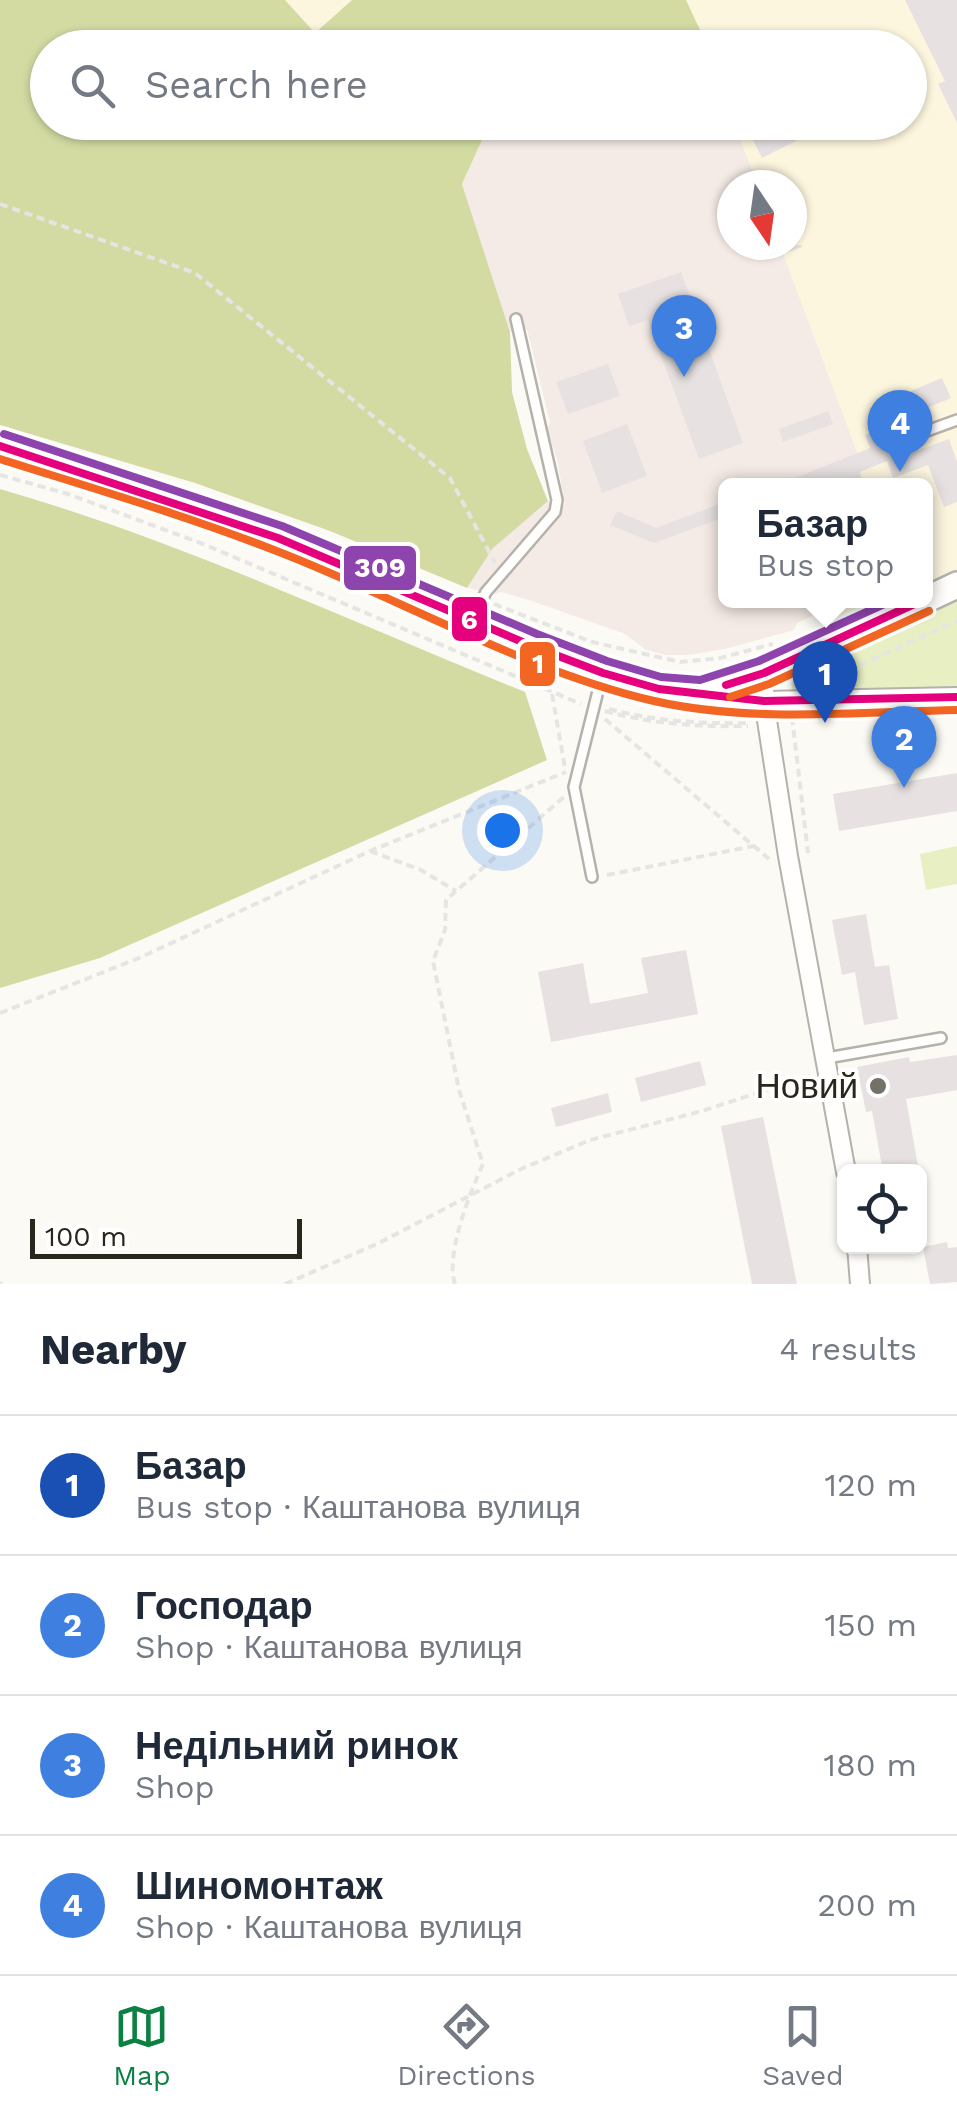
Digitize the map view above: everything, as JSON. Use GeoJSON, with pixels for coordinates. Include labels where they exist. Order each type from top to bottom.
{"type":"FeatureCollection","features":[{"type":"Feature","properties":{"kind":"main road"},"geometry":{"type":"LineString","coordinates":[[0,446],[131,487],[477,610],[603,673],[659,689],[701,693],[764,673],[906,608]]}},
{"type":"Feature","properties":{"kind":"main road"},"geometry":{"type":"LineString","coordinates":[[933,596],[957,585]]}},
{"type":"Feature","properties":{"kind":"street"},"geometry":{"type":"LineString","coordinates":[[764,673],[764,700],[792,878],[844,1164]]}},
{"type":"Feature","properties":{"kind":"street"},"geometry":{"type":"LineString","coordinates":[[701,693],[764,700],[957,697]]}},
{"type":"Feature","properties":{"kind":"street"},"geometry":{"type":"LineString","coordinates":[[857,1254],[860,1284]]}},
{"type":"Feature","properties":{"kind":"lane"},"geometry":{"type":"LineString","coordinates":[[477,610],[555,512],[556,500],[516,320]]}},
{"type":"Feature","properties":{"kind":"lane"},"geometry":{"type":"LineString","coordinates":[[902,440],[957,420]]}},
{"type":"Feature","properties":{"kind":"lane"},"geometry":{"type":"LineString","coordinates":[[592,877],[574,787],[603,673]]}},
{"type":"Feature","properties":{"kind":"lane"},"geometry":{"type":"LineString","coordinates":[[825,1065],[941,1038]]}},
{"type":"Feature","properties":{"kind":"path"},"geometry":{"type":"LineString","coordinates":[[0,204],[195,272],[450,478],[502,575]]}},
{"type":"Feature","properties":{"kind":"path"},"geometry":{"type":"LineString","coordinates":[[0,474],[68,494],[203,544],[446,644],[552,694],[645,722],[702,727],[768,724]]}},
{"type":"Feature","properties":{"kind":"path"},"geometry":{"type":"LineString","coordinates":[[0,474],[68,493],[258,564],[448,643],[552,692],[593,706],[792,878]]}},
{"type":"Feature","properties":{"kind":"path"},"geometry":{"type":"LineString","coordinates":[[477,610],[680,662],[720,658],[778,643]]}},
{"type":"Feature","properties":{"kind":"path"},"geometry":{"type":"LineString","coordinates":[[825,680],[957,621]]}},
{"type":"Feature","properties":{"kind":"path"},"geometry":{"type":"LineString","coordinates":[[0,1013],[139,958],[370,851],[566,772],[552,694]]}},
{"type":"Feature","properties":{"kind":"path"},"geometry":{"type":"LineString","coordinates":[[792,700],[808,853]]}},
{"type":"Feature","properties":{"kind":"path"},"geometry":{"type":"LineString","coordinates":[[455,1284],[451,1271],[468,1197],[483,1164],[459,1090],[433,961],[445,930],[446,900],[574,787]]}},
{"type":"Feature","properties":{"kind":"path"},"geometry":{"type":"LineString","coordinates":[[592,877],[754,846]]}},
{"type":"Feature","properties":{"kind":"path"},"geometry":{"type":"LineString","coordinates":[[370,851],[421,870],[456,891]]}},
{"type":"Feature","properties":{"kind":"path"},"geometry":{"type":"LineString","coordinates":[[285,1284],[379,1244],[590,1140],[702,1110],[825,1065]]}},
{"type":"Feature","properties":{"kind":"shaded area"},"geometry":{"type":"Polygon","coordinates":[[[285,0],[352,0],[317,30],[311,30],[285,0]]]}},
{"type":"Feature","properties":{"kind":"shaded area"},"geometry":{"type":"Polygon","coordinates":[[[686,0],[957,0],[957,585],[933,596],[933,478],[835,478],[863,468],[786,260],[807,260],[807,170],[752,170],[741,140],[927,140],[927,30],[699,30],[686,0]]]}},
{"type":"Feature","properties":{"kind":"shaded area"},"geometry":{"type":"Polygon","coordinates":[[[482,140],[741,140],[752,170],[717,170],[717,260],[786,260],[864,469],[837,478],[718,478],[718,608],[829,608],[797,623],[794,630],[725,649],[666,655],[646,650],[625,634],[529,600],[467,588],[493,548],[522,520],[548,501],[565,505],[527,329],[510,332],[462,184],[482,140]]]}},
{"type":"Feature","properties":{"kind":"shaded area"},"geometry":{"type":"Polygon","coordinates":[[[833,608],[907,608],[842,638],[833,608]]]}},
{"type":"Feature","properties":{"kind":"green space"},"geometry":{"type":"Polygon","coordinates":[[[0,0],[285,0],[312,30],[30,30],[30,140],[482,140],[462,184],[510,332],[512,392],[527,449],[548,501],[493,548],[467,588],[330,531],[195,483],[0,425],[0,0]]]}},
{"type":"Feature","properties":{"kind":"green space"},"geometry":{"type":"Polygon","coordinates":[[[352,0],[686,0],[700,30],[318,30],[352,0]]]}},
{"type":"Feature","properties":{"kind":"green space"},"geometry":{"type":"Polygon","coordinates":[[[0,489],[200,558],[525,692],[547,760],[100,958],[0,988],[0,489]]]}},
{"type":"Feature","properties":{"kind":"green space"},"geometry":{"type":"Polygon","coordinates":[[[957,585],[957,697],[792,700],[791,661],[907,608],[933,608],[933,596],[957,585]]]}},
{"type":"Feature","properties":{"kind":"green space"},"geometry":{"type":"Polygon","coordinates":[[[957,846],[957,884],[926,890],[920,854],[957,846]]]}},
{"type":"Feature","properties":{"kind":"building"},"geometry":{"type":"Polygon","coordinates":[[[905,0],[957,0],[957,123],[938,84],[945,81],[927,45],[927,30],[920,30],[905,0]]]}},
{"type":"Feature","properties":{"kind":"building"},"geometry":{"type":"Polygon","coordinates":[[[753,140],[798,140],[762,158],[753,140]]]}},
{"type":"Feature","properties":{"kind":"building"},"geometry":{"type":"Polygon","coordinates":[[[681,272],[743,443],[699,459],[648,320],[629,326],[618,294],[681,272]]]}},
{"type":"Feature","properties":{"kind":"building"},"geometry":{"type":"Polygon","coordinates":[[[608,364],[620,396],[568,414],[556,382],[608,364]]]}},
{"type":"Feature","properties":{"kind":"building"},"geometry":{"type":"Polygon","coordinates":[[[942,378],[951,398],[910,415],[901,395],[942,378]]]}},
{"type":"Feature","properties":{"kind":"building"},"geometry":{"type":"Polygon","coordinates":[[[828,411],[833,424],[783,442],[779,429],[828,411]]]}},
{"type":"Feature","properties":{"kind":"building"},"geometry":{"type":"Polygon","coordinates":[[[895,422],[899,432],[895,444],[905,447],[908,454],[949,439],[957,462],[957,502],[944,507],[928,465],[893,478],[887,461],[860,472],[861,478],[795,478],[870,448],[865,435],[895,422]]]}},
{"type":"Feature","properties":{"kind":"building"},"geometry":{"type":"Polygon","coordinates":[[[627,424],[647,476],[602,493],[583,441],[627,424]]]}},
{"type":"Feature","properties":{"kind":"building"},"geometry":{"type":"Polygon","coordinates":[[[718,505],[718,520],[654,543],[610,525],[617,511],[656,528],[718,505]]]}},
{"type":"Feature","properties":{"kind":"building"},"geometry":{"type":"Polygon","coordinates":[[[957,773],[957,811],[839,831],[833,794],[957,773]]]}},
{"type":"Feature","properties":{"kind":"building"},"geometry":{"type":"Polygon","coordinates":[[[866,914],[875,967],[889,965],[898,1019],[864,1025],[855,972],[842,975],[832,920],[866,914]]]}},
{"type":"Feature","properties":{"kind":"building"},"geometry":{"type":"Polygon","coordinates":[[[686,950],[698,1014],[551,1042],[538,972],[583,963],[590,1004],[648,993],[641,958],[686,950]]]}},
{"type":"Feature","properties":{"kind":"building"},"geometry":{"type":"Polygon","coordinates":[[[957,1055],[957,1090],[906,1099],[918,1164],[882,1164],[872,1111],[866,1112],[857,1067],[909,1057],[910,1062],[957,1055]]]}},
{"type":"Feature","properties":{"kind":"building"},"geometry":{"type":"Polygon","coordinates":[[[700,1061],[706,1085],[641,1102],[635,1078],[700,1061]]]}},
{"type":"Feature","properties":{"kind":"building"},"geometry":{"type":"Polygon","coordinates":[[[608,1093],[612,1112],[556,1127],[551,1108],[608,1093]]]}},
{"type":"Feature","properties":{"kind":"building"},"geometry":{"type":"Polygon","coordinates":[[[763,1117],[797,1284],[752,1284],[721,1126],[763,1117]]]}},
{"type":"Feature","properties":{"kind":"building"},"geometry":{"type":"Polygon","coordinates":[[[947,1242],[948,1248],[957,1247],[957,1282],[930,1284],[924,1254],[927,1246],[947,1242]]]}},
{"type":"Feature","properties":{"kind":"transit line","name":"309"},"geometry":{"type":"LineString","coordinates":[[4,434],[282,526],[537,634],[661,677],[700,680],[759,661],[875,608]]}},
{"type":"Feature","properties":{"kind":"transit line","name":"6"},"geometry":{"type":"LineString","coordinates":[[0,446],[278,538],[532,646],[659,689],[764,701],[957,697]]}},
{"type":"Feature","properties":{"kind":"transit line","name":"1"},"geometry":{"type":"LineString","coordinates":[[0,459],[240,537],[510,653],[654,701],[767,714],[957,710]]}},
{"type":"Feature","properties":{"kind":"transit line","name":"6"},"geometry":{"type":"LineString","coordinates":[[726,685],[764,673],[906,608]]}},
{"type":"Feature","properties":{"kind":"transit line","name":"1"},"geometry":{"type":"LineString","coordinates":[[730,697],[769,684],[929,611]]}},
{"type":"Feature","properties":{"kind":"place","name":"Недільний ринок"},"geometry":{"type":"Point","coordinates":[684,377]}},
{"type":"Feature","properties":{"kind":"place","name":"Шиномонтаж"},"geometry":{"type":"Point","coordinates":[900,472]}},
{"type":"Feature","properties":{"kind":"place","name":"Базар"},"geometry":{"type":"Point","coordinates":[825,723]}},
{"type":"Feature","properties":{"kind":"place","name":"Господар"},"geometry":{"type":"Point","coordinates":[904,788]}},
{"type":"Feature","properties":{"kind":"place","name":"Новий"},"geometry":{"type":"Point","coordinates":[878,1086]}}]}
